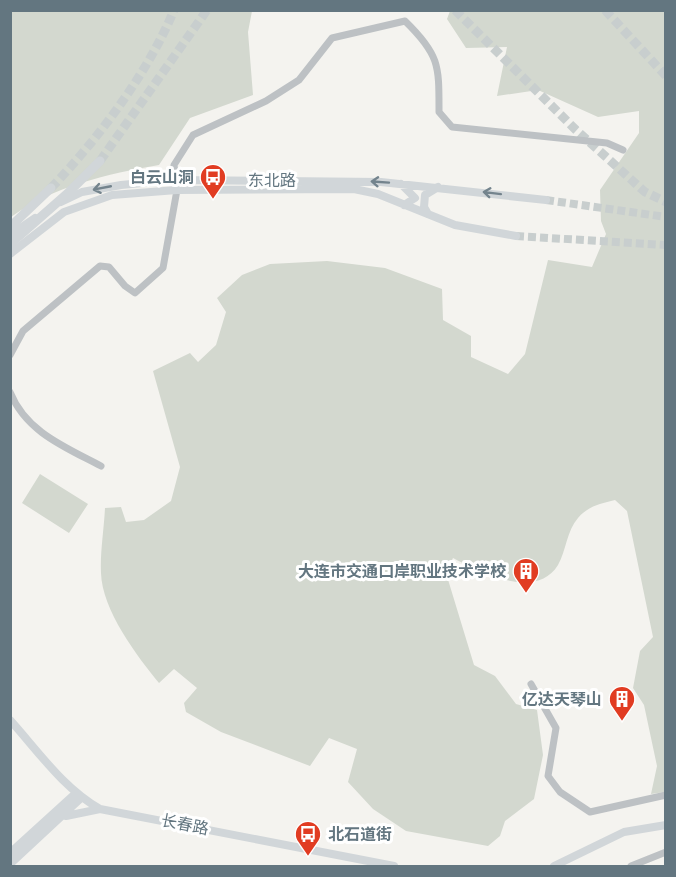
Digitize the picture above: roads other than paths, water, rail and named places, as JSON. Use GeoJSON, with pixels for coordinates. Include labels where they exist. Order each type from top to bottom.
{"type":"FeatureCollection","features":[{"type":"Feature","properties":{"kind":"highway"},"geometry":{"type":"LineString","coordinates":[[10,244],[68,193],[100,160]]}},
{"type":"Feature","properties":{"kind":"highway"},"geometry":{"type":"LineString","coordinates":[[10,227],[51,188]]}},
{"type":"Feature","properties":{"kind":"main road","name":"东北路"},"geometry":{"type":"LineString","coordinates":[[10,235],[63,201],[82,192],[121,185],[174,180],[339,180],[438,186],[546,200]]}},
{"type":"Feature","properties":{"kind":"main road"},"geometry":{"type":"LineString","coordinates":[[401,184],[415,198],[404,205]]}},
{"type":"Feature","properties":{"kind":"main road"},"geometry":{"type":"LineString","coordinates":[[428,214],[424,207],[426,195],[438,186]]}},
{"type":"Feature","properties":{"kind":"main road","name":"东北路"},"geometry":{"type":"LineString","coordinates":[[10,254],[64,212],[88,202],[112,195],[177,190],[354,189],[455,225],[516,236]]}},
{"type":"Feature","properties":{"kind":"main road","name":"长春路"},"geometry":{"type":"LineString","coordinates":[[10,720],[79,796],[100,809],[394,867]]}},
{"type":"Feature","properties":{"kind":"main road"},"geometry":{"type":"LineString","coordinates":[[60,777],[69,802]]}},
{"type":"Feature","properties":{"kind":"main road"},"geometry":{"type":"LineString","coordinates":[[10,853],[79,796]]}},
{"type":"Feature","properties":{"kind":"main road"},"geometry":{"type":"LineString","coordinates":[[10,864],[65,816],[79,796]]}},
{"type":"Feature","properties":{"kind":"main road"},"geometry":{"type":"LineString","coordinates":[[65,816],[100,809]]}},
{"type":"Feature","properties":{"kind":"main road"},"geometry":{"type":"LineString","coordinates":[[554,867],[624,832],[666,825]]}},
{"type":"Feature","properties":{"kind":"street"},"geometry":{"type":"LineString","coordinates":[[10,355],[23,332],[100,266],[109,267],[125,286],[135,293],[163,268],[177,190],[174,165],[194,135],[266,101],[299,80],[332,38],[405,21],[429,44],[439,71],[438,112],[452,127],[607,143],[623,150]]}},
{"type":"Feature","properties":{"kind":"street"},"geometry":{"type":"LineString","coordinates":[[10,392],[16,407],[46,437],[101,466]]}},
{"type":"Feature","properties":{"kind":"street"},"geometry":{"type":"LineString","coordinates":[[531,684],[556,728],[548,776],[560,792],[590,812],[666,795]]}},
{"type":"Feature","properties":{"kind":"street"},"geometry":{"type":"LineString","coordinates":[[631,867],[666,852]]}},
{"type":"Feature","properties":{"kind":"tunnel"},"geometry":{"type":"LineString","coordinates":[[51,188],[104,127],[136,81],[174,10]]}},
{"type":"Feature","properties":{"kind":"tunnel"},"geometry":{"type":"LineString","coordinates":[[100,161],[207,10]]}},
{"type":"Feature","properties":{"kind":"tunnel"},"geometry":{"type":"LineString","coordinates":[[455,10],[576,130],[645,192],[666,202]]}},
{"type":"Feature","properties":{"kind":"tunnel"},"geometry":{"type":"LineString","coordinates":[[605,10],[666,76]]}},
{"type":"Feature","properties":{"kind":"tunnel"},"geometry":{"type":"LineString","coordinates":[[546,200],[666,217]]}},
{"type":"Feature","properties":{"kind":"tunnel"},"geometry":{"type":"LineString","coordinates":[[516,236],[666,245]]}},
{"type":"Feature","properties":{"kind":"place","name":"白云山洞"},"geometry":{"type":"Point","coordinates":[213,200]}},
{"type":"Feature","properties":{"kind":"place","name":"大连市交通口岸职业技术学校"},"geometry":{"type":"Point","coordinates":[526,594]}},
{"type":"Feature","properties":{"kind":"place","name":"亿达天琴山"},"geometry":{"type":"Point","coordinates":[622,722]}},
{"type":"Feature","properties":{"kind":"place","name":"北石道街"},"geometry":{"type":"Point","coordinates":[308,857]}}]}
